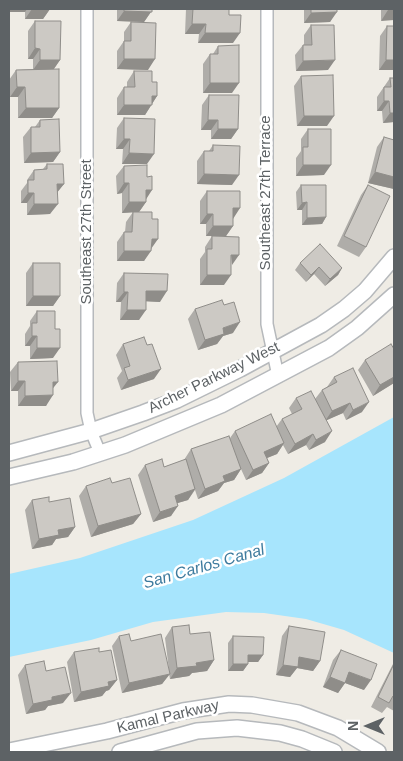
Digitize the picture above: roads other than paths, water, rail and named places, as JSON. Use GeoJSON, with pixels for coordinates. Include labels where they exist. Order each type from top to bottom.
{"type":"FeatureCollection","features":[{"type":"Feature","properties":{"kind":"street","name":"Southeast 27th Street"},"geometry":{"type":"LineString","coordinates":[[86,9],[87,403],[91,431],[100,454]]}},
{"type":"Feature","properties":{"kind":"street","name":"Southeast 27th Terrace"},"geometry":{"type":"LineString","coordinates":[[267,9],[266,324],[278,376]]}},
{"type":"Feature","properties":{"kind":"street","name":"Archer Parkway West"},"geometry":{"type":"LineString","coordinates":[[9,453],[91,431],[177,400],[240,369],[272,350],[305,334],[344,309],[364,291],[394,257]]}},
{"type":"Feature","properties":{"kind":"street","name":"Archer Parkway West"},"geometry":{"type":"LineString","coordinates":[[9,478],[100,454],[163,431],[278,376],[329,348],[357,328],[394,295]]}},
{"type":"Feature","properties":{"kind":"street","name":"Kamal Parkway"},"geometry":{"type":"LineString","coordinates":[[9,752],[97,733],[183,711],[229,704],[252,704],[298,713],[338,728],[378,752]]}},
{"type":"Feature","properties":{"kind":"street","name":"Kamal Parkway"},"geometry":{"type":"LineString","coordinates":[[120,752],[198,731],[237,728],[280,733],[302,738],[334,752]]}},
{"type":"Feature","properties":{"kind":"water","name":"San Carlos Canal"},"geometry":{"type":"Polygon","coordinates":[[[394,417],[394,653],[344,630],[306,619],[264,613],[226,612],[153,622],[91,640],[9,657],[9,574],[80,558],[193,520],[284,478],[394,417]]]}}]}
